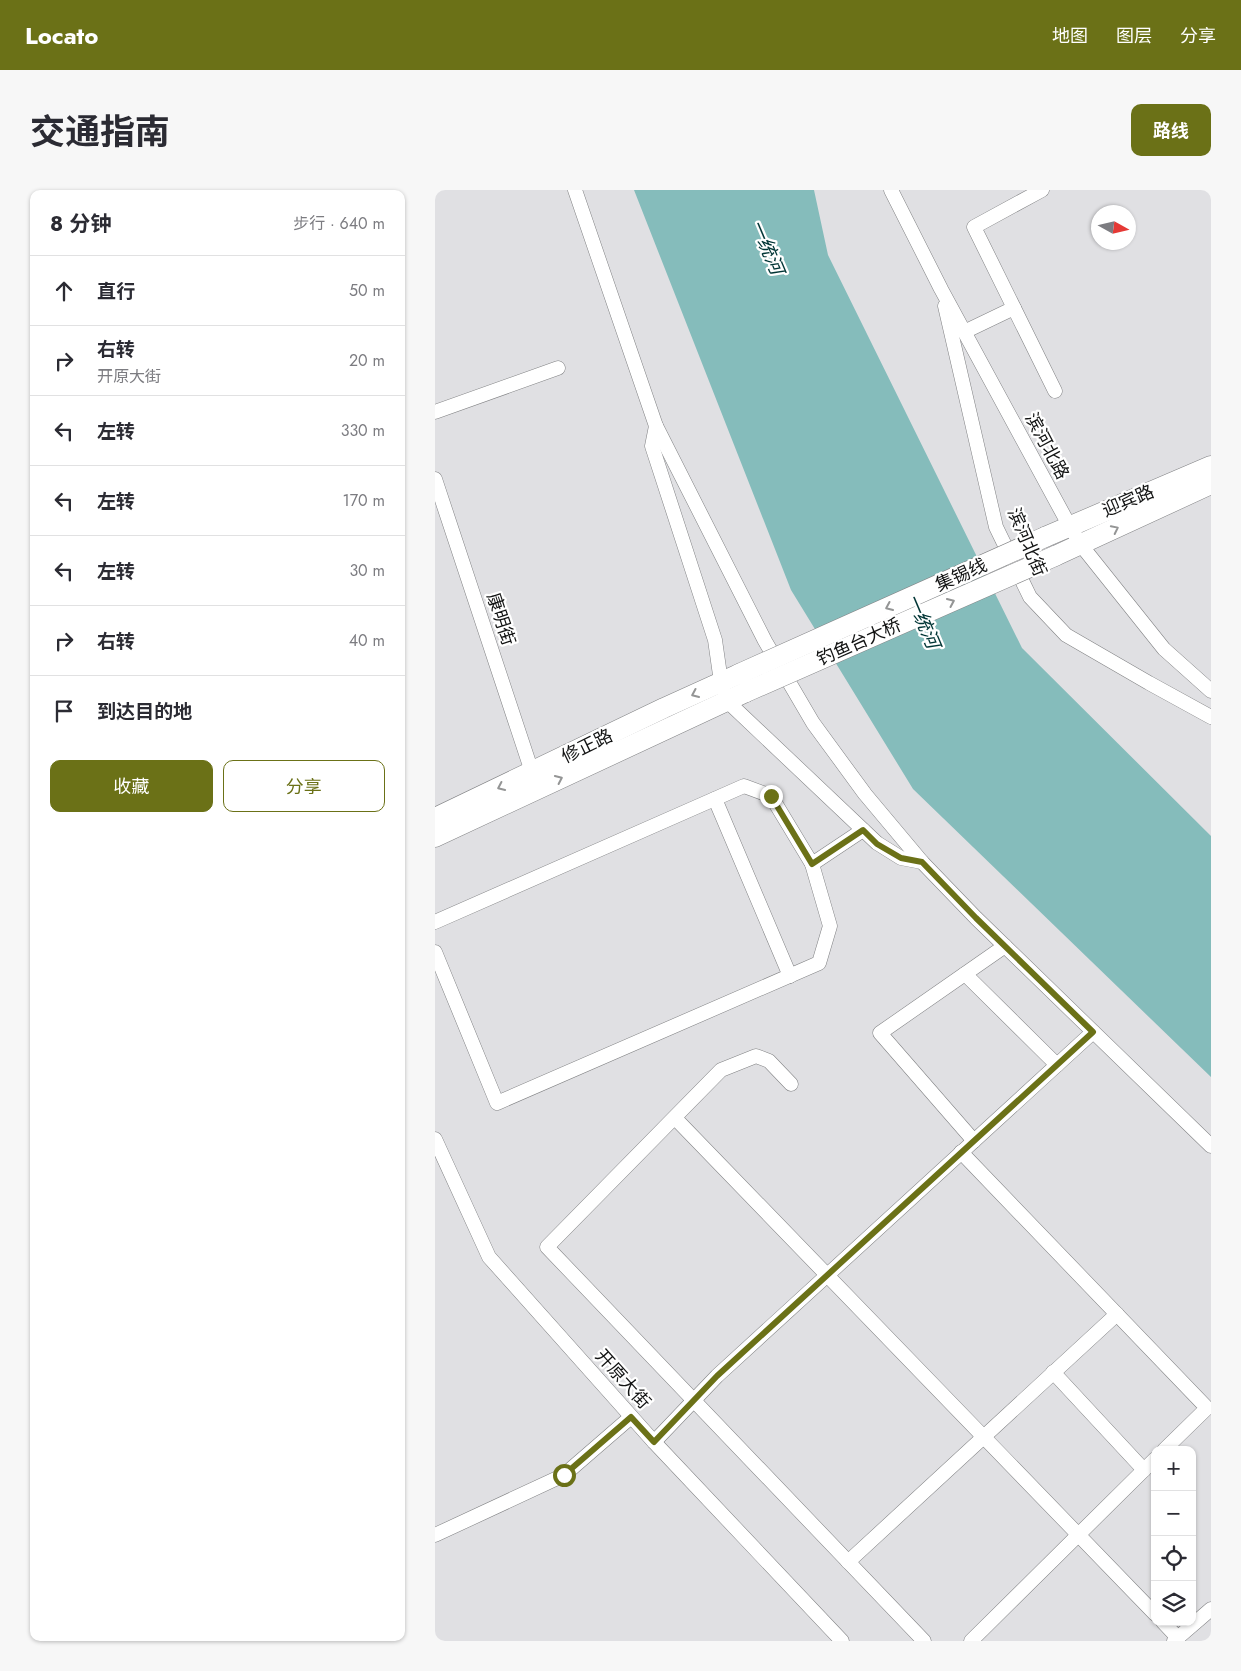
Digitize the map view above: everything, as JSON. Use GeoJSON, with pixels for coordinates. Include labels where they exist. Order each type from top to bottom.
{"type":"FeatureCollection","features":[{"type":"Feature","properties":{"kind":"highway","name":"迎宾路"},"geometry":{"type":"LineString","coordinates":[[1045,537],[1069,525],[1211,466]]}},
{"type":"Feature","properties":{"kind":"highway","name":"迎宾路"},"geometry":{"type":"LineString","coordinates":[[1055,556],[1211,484]]}},
{"type":"Feature","properties":{"kind":"highway","name":"集锡线"},"geometry":{"type":"LineString","coordinates":[[724,692],[1045,537]]}},
{"type":"Feature","properties":{"kind":"highway","name":"钓鱼台大桥"},"geometry":{"type":"LineString","coordinates":[[743,683],[1055,556]]}},
{"type":"Feature","properties":{"kind":"highway","name":"修正路"},"geometry":{"type":"LineString","coordinates":[[435,818],[664,708],[724,692]]}},
{"type":"Feature","properties":{"kind":"highway","name":"修正路"},"geometry":{"type":"LineString","coordinates":[[435,837],[724,692]]}},
{"type":"Feature","properties":{"kind":"street"},"geometry":{"type":"LineString","coordinates":[[575,190],[656,426],[765,641],[813,723],[865,794],[922,862],[1005,946],[1211,1146]]}},
{"type":"Feature","properties":{"kind":"street","name":"滨河北路"},"geometry":{"type":"LineString","coordinates":[[891,190],[964,332],[1081,545],[1164,649],[1211,691]]}},
{"type":"Feature","properties":{"kind":"street"},"geometry":{"type":"LineString","coordinates":[[1042,190],[974,227],[1055,391]]}},
{"type":"Feature","properties":{"kind":"street","name":"滨河北街"},"geometry":{"type":"LineString","coordinates":[[941,289],[996,526],[1030,597],[1066,635],[1211,717]]}},
{"type":"Feature","properties":{"kind":"street"},"geometry":{"type":"LineString","coordinates":[[964,332],[1014,308]]}},
{"type":"Feature","properties":{"kind":"street"},"geometry":{"type":"LineString","coordinates":[[435,412],[558,368]]}},
{"type":"Feature","properties":{"kind":"street"},"geometry":{"type":"LineString","coordinates":[[656,426],[652,446],[715,640],[724,692],[877,844],[901,858],[922,862]]}},
{"type":"Feature","properties":{"kind":"street","name":"康明街"},"geometry":{"type":"LineString","coordinates":[[435,479],[533,772]]}},
{"type":"Feature","properties":{"kind":"street"},"geometry":{"type":"LineString","coordinates":[[435,922],[744,786],[771,796],[812,864],[830,926],[819,963],[497,1103],[435,952]]}},
{"type":"Feature","properties":{"kind":"street"},"geometry":{"type":"LineString","coordinates":[[715,799],[790,976]]}},
{"type":"Feature","properties":{"kind":"street"},"geometry":{"type":"LineString","coordinates":[[812,864],[863,830]]}},
{"type":"Feature","properties":{"kind":"street"},"geometry":{"type":"LineString","coordinates":[[974,1141],[880,1033],[1005,946]]}},
{"type":"Feature","properties":{"kind":"street"},"geometry":{"type":"LineString","coordinates":[[965,974],[1057,1065]]}},
{"type":"Feature","properties":{"kind":"street"},"geometry":{"type":"LineString","coordinates":[[654,1442],[717,1376],[1093,1032]]}},
{"type":"Feature","properties":{"kind":"street"},"geometry":{"type":"LineString","coordinates":[[791,1084],[769,1061],[756,1056],[721,1070],[547,1248],[924,1641]]}},
{"type":"Feature","properties":{"kind":"street"},"geometry":{"type":"LineString","coordinates":[[675,1118],[1151,1610]]}},
{"type":"Feature","properties":{"kind":"street","name":"开原大街"},"geometry":{"type":"LineString","coordinates":[[435,1139],[489,1257],[631,1417],[842,1641]]}},
{"type":"Feature","properties":{"kind":"street"},"geometry":{"type":"LineString","coordinates":[[961,1152],[1207,1408],[1169,1446]]}},
{"type":"Feature","properties":{"kind":"street"},"geometry":{"type":"LineString","coordinates":[[848,1562],[1117,1314]]}},
{"type":"Feature","properties":{"kind":"street"},"geometry":{"type":"LineString","coordinates":[[1053,1372],[1144,1470]]}},
{"type":"Feature","properties":{"kind":"street"},"geometry":{"type":"LineString","coordinates":[[435,1535],[564,1475],[631,1417]]}},
{"type":"Feature","properties":{"kind":"street"},"geometry":{"type":"LineString","coordinates":[[971,1641],[1151,1463]]}},
{"type":"Feature","properties":{"kind":"street"},"geometry":{"type":"LineString","coordinates":[[1166,1626],[1176,1639],[1211,1609]]}},
{"type":"Feature","properties":{"kind":"water","name":"一统河"},"geometry":{"type":"Polygon","coordinates":[[[634,190],[814,190],[828,255],[1022,648],[1211,836],[1211,1077],[913,789],[791,590],[634,190]]]}},
{"type":"Feature","properties":{"kind":"route"},"geometry":{"type":"LineString","coordinates":[[564,1475],[631,1417],[654,1442],[717,1376],[1093,1032],[976,918],[922,862],[901,858],[877,844],[863,830],[812,864],[771,796]]}}]}
